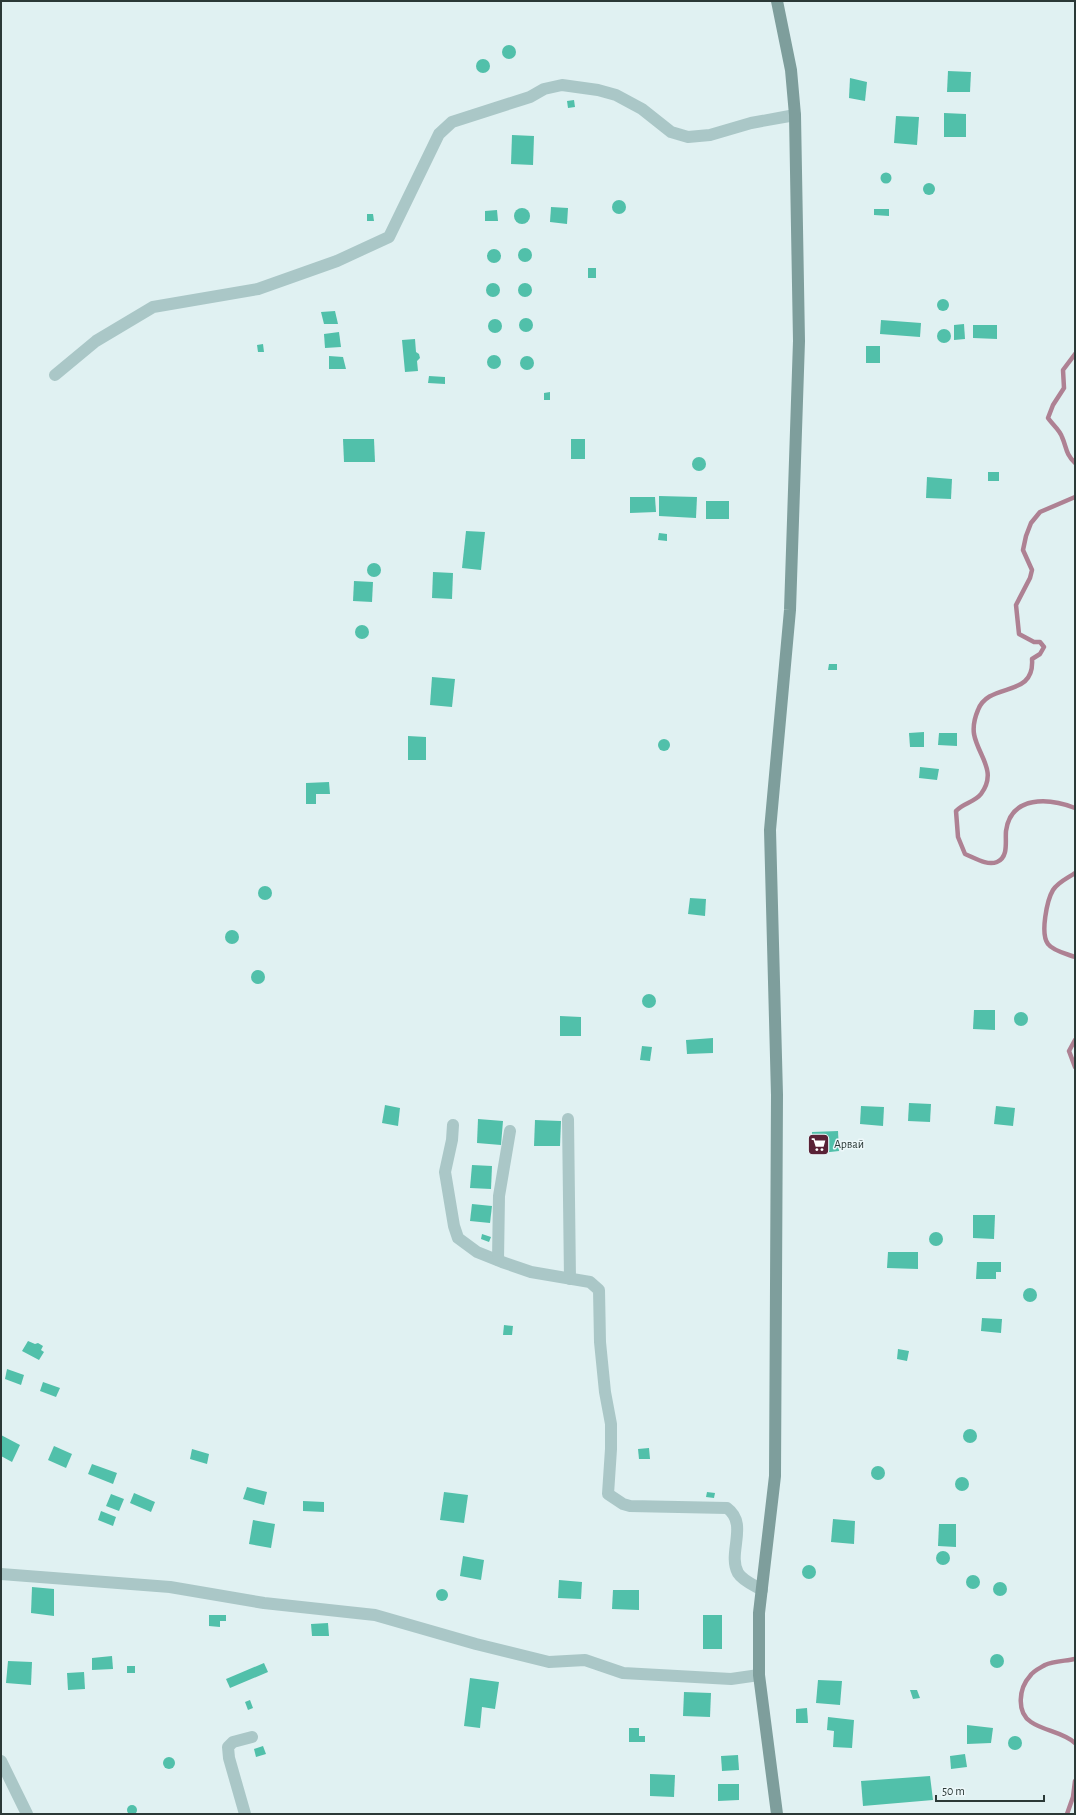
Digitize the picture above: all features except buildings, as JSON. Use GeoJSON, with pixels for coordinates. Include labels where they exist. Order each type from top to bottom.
{"type":"FeatureCollection","features":[{"type":"Feature","properties":{"kind":"main road"},"geometry":{"type":"LineString","coordinates":[[777,1],[791,70],[795,115],[799,341],[790,602],[770,830],[777,1095],[775,1476],[759,1613],[759,1675],[777,1814]]}},
{"type":"Feature","properties":{"kind":"street"},"geometry":{"type":"LineString","coordinates":[[55,375],[96,341],[153,307],[258,289],[337,261],[388,237],[439,134],[452,122],[530,97],[544,89],[562,85],[598,90],[616,95],[642,109],[671,132],[688,137],[710,135],[752,123],[795,115]]}},
{"type":"Feature","properties":{"kind":"street"},"geometry":{"type":"LineString","coordinates":[[568,1119],[570,1279]]}},
{"type":"Feature","properties":{"kind":"street"},"geometry":{"type":"LineString","coordinates":[[453,1125],[452,1140],[445,1172],[454,1226],[458,1238],[477,1252],[531,1272],[590,1282],[597,1288],[600,1295],[600,1342],[605,1392],[611,1424],[608,1494],[623,1504],[630,1506],[727,1508],[732,1512],[737,1520],[736,1565],[738,1573],[743,1579],[762,1590]]}},
{"type":"Feature","properties":{"kind":"street"},"geometry":{"type":"LineString","coordinates":[[498,1260],[499,1196],[510,1131]]}},
{"type":"Feature","properties":{"kind":"street"},"geometry":{"type":"LineString","coordinates":[[1,1574],[170,1587],[264,1603],[375,1615],[476,1644],[549,1662],[585,1660],[623,1673],[731,1680],[759,1675]]}},
{"type":"Feature","properties":{"kind":"street"},"geometry":{"type":"LineString","coordinates":[[245,1814],[229,1758],[228,1747],[233,1742],[252,1737]]}},
{"type":"Feature","properties":{"kind":"street"},"geometry":{"type":"LineString","coordinates":[[1,1761],[22,1813]]}},
{"type":"Feature","properties":{"kind":"waterway"},"geometry":{"type":"LineString","coordinates":[[1075,354],[1063,370],[1064,388],[1053,405],[1048,418],[1060,432],[1068,453],[1075,463]]}},
{"type":"Feature","properties":{"kind":"waterway"},"geometry":{"type":"LineString","coordinates":[[1075,497],[1040,512],[1031,523],[1026,536],[1023,550],[1032,570],[1030,578],[1016,605],[1019,634],[1034,642],[1040,642],[1044,647],[1040,654],[1032,659],[1031,671],[1026,680],[1019,685],[992,695],[984,701],[978,710],[974,722],[974,734],[985,764],[988,778],[986,786],[981,794],[956,811],[958,837],[965,854],[981,861],[993,863],[1001,860],[1005,853],[1006,831],[1009,819],[1015,811],[1023,805],[1043,801],[1054,802],[1075,808]]}},
{"type":"Feature","properties":{"kind":"waterway"},"geometry":{"type":"LineString","coordinates":[[1075,873],[1060,882],[1053,890],[1044,925],[1048,944],[1053,949],[1075,957]]}},
{"type":"Feature","properties":{"kind":"waterway"},"geometry":{"type":"LineString","coordinates":[[1075,1040],[1069,1051],[1075,1067]]}},
{"type":"Feature","properties":{"kind":"waterway"},"geometry":{"type":"LineString","coordinates":[[1075,1659],[1045,1665],[1031,1674],[1023,1687],[1021,1700],[1023,1712],[1026,1718],[1031,1722],[1042,1728],[1065,1736],[1075,1743]]}},
{"type":"Feature","properties":{"kind":"waterway"},"geometry":{"type":"LineString","coordinates":[[1067,1814],[1073,1797],[1075,1781]]}},
{"type":"Feature","properties":{"kind":"place","name":"Арвай"},"geometry":{"type":"Point","coordinates":[818,1144]}}]}
